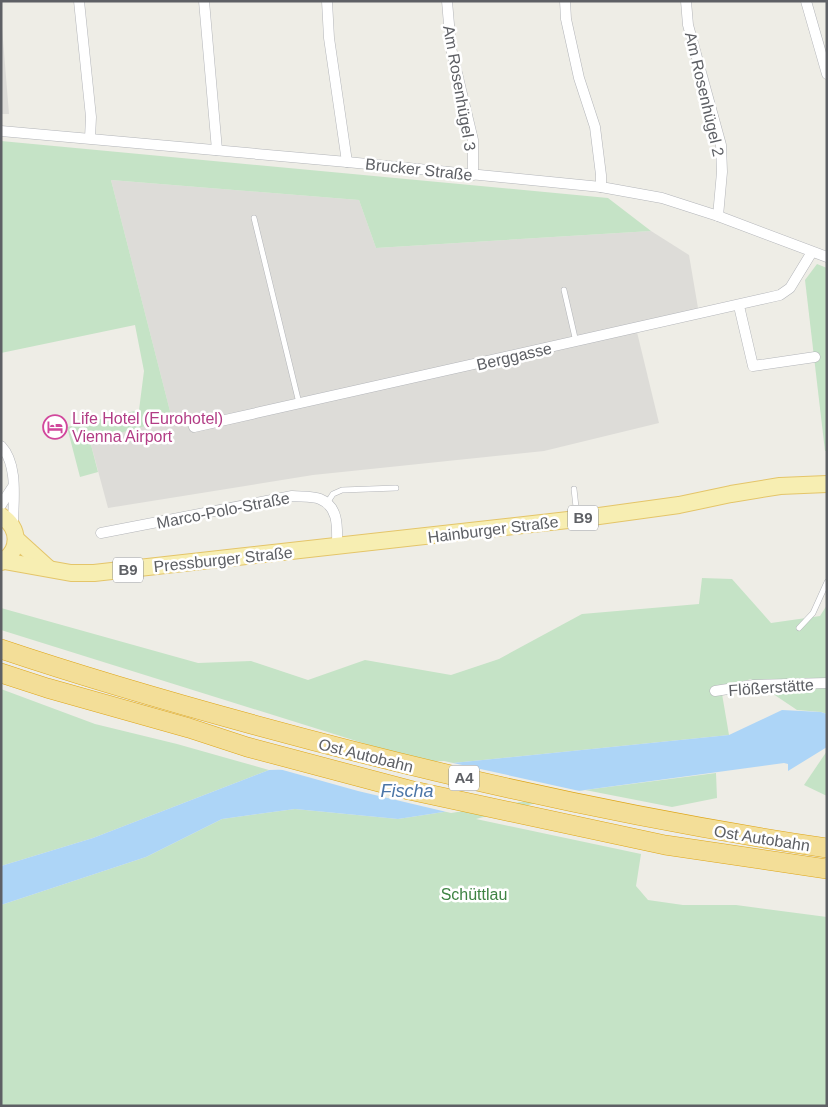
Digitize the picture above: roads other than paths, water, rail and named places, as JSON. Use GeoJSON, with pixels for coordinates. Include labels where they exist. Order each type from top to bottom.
{"type":"FeatureCollection","features":[{"type":"Feature","properties":{"kind":"highway","name":"Ost Autobahn"},"geometry":{"type":"LineString","coordinates":[[1,649],[67,672],[199,710],[414,767],[657,820],[731,834],[827,848]]}},
{"type":"Feature","properties":{"kind":"highway","name":"Ost Autobahn"},"geometry":{"type":"LineString","coordinates":[[1,673],[247,747],[409,790],[665,845],[827,870]]}},
{"type":"Feature","properties":{"kind":"main road","name":"Hainburger Straße"},"geometry":{"type":"LineString","coordinates":[[337,547],[679,505],[780,486],[827,484]]}},
{"type":"Feature","properties":{"kind":"main road","name":"B9"},"geometry":{"type":"LineString","coordinates":[[3,561],[13,551],[10,527]]}},
{"type":"Feature","properties":{"kind":"main road"},"geometry":{"type":"LineString","coordinates":[[10,527],[48,568]]}},
{"type":"Feature","properties":{"kind":"main road","name":"Pressburger Straße"},"geometry":{"type":"LineString","coordinates":[[3,561],[71,573],[94,573],[337,547]]}},
{"type":"Feature","properties":{"kind":"street"},"geometry":{"type":"LineString","coordinates":[[79,1],[91,117],[90,138]]}},
{"type":"Feature","properties":{"kind":"street"},"geometry":{"type":"LineString","coordinates":[[204,1],[217,150]]}},
{"type":"Feature","properties":{"kind":"street"},"geometry":{"type":"LineString","coordinates":[[326,1],[329,38],[347,162]]}},
{"type":"Feature","properties":{"kind":"street","name":"Am Rosenhügel 3"},"geometry":{"type":"LineString","coordinates":[[446,1],[451,48],[473,140],[472,175]]}},
{"type":"Feature","properties":{"kind":"street"},"geometry":{"type":"LineString","coordinates":[[565,1],[566,19],[579,78],[595,127],[602,175],[601,187]]}},
{"type":"Feature","properties":{"kind":"street","name":"Am Rosenhügel 2"},"geometry":{"type":"LineString","coordinates":[[686,1],[688,25],[721,145],[722,172],[718,216]]}},
{"type":"Feature","properties":{"kind":"street"},"geometry":{"type":"LineString","coordinates":[[806,1],[827,74]]}},
{"type":"Feature","properties":{"kind":"street","name":"Brucker Straße"},"geometry":{"type":"LineString","coordinates":[[1,131],[601,187],[662,198],[718,216],[827,257]]}},
{"type":"Feature","properties":{"kind":"street","name":"Berggasse"},"geometry":{"type":"LineString","coordinates":[[194,426],[739,306],[780,295],[790,288],[812,252]]}},
{"type":"Feature","properties":{"kind":"street"},"geometry":{"type":"LineString","coordinates":[[739,306],[753,366],[814,357]]}},
{"type":"Feature","properties":{"kind":"street"},"geometry":{"type":"LineString","coordinates":[[1,446],[11,461],[14,474],[10,527]]}},
{"type":"Feature","properties":{"kind":"street"},"geometry":{"type":"LineString","coordinates":[[1,506],[13,487]]}},
{"type":"Feature","properties":{"kind":"street","name":"Marco-Polo-Straße"},"geometry":{"type":"LineString","coordinates":[[101,533],[292,496],[319,499],[327,503]]}},
{"type":"Feature","properties":{"kind":"street"},"geometry":{"type":"LineString","coordinates":[[327,503],[337,517],[337,547]]}},
{"type":"Feature","properties":{"kind":"street","name":"Flößerstätte"},"geometry":{"type":"LineString","coordinates":[[715,691],[754,686],[827,683]]}},
{"type":"Feature","properties":{"kind":"lane"},"geometry":{"type":"LineString","coordinates":[[254,218],[299,403]]}},
{"type":"Feature","properties":{"kind":"lane"},"geometry":{"type":"LineString","coordinates":[[564,290],[576,342]]}},
{"type":"Feature","properties":{"kind":"lane"},"geometry":{"type":"LineString","coordinates":[[327,503],[333,494],[342,490],[396,488]]}},
{"type":"Feature","properties":{"kind":"lane"},"geometry":{"type":"LineString","coordinates":[[574,489],[577,519]]}},
{"type":"Feature","properties":{"kind":"lane"},"geometry":{"type":"LineString","coordinates":[[799,628],[813,613],[827,582]]}},
{"type":"Feature","properties":{"kind":"water","name":"Fischa"},"geometry":{"type":"Polygon","coordinates":[[[782,710],[827,714],[827,747],[788,771],[788,764],[784,763],[585,790],[398,819],[295,809],[222,819],[146,857],[1,905],[1,866],[93,838],[269,770],[433,765],[729,735],[782,710]]]}},
{"type":"Feature","properties":{"kind":"place","name":"Life Hotel (Eurohotel) Vienna Airport"},"geometry":{"type":"Point","coordinates":[55,427]}},
{"type":"Feature","properties":{"kind":"park label","name":"Schüttlau"},"geometry":{"type":"Point","coordinates":[474,894]}}]}
